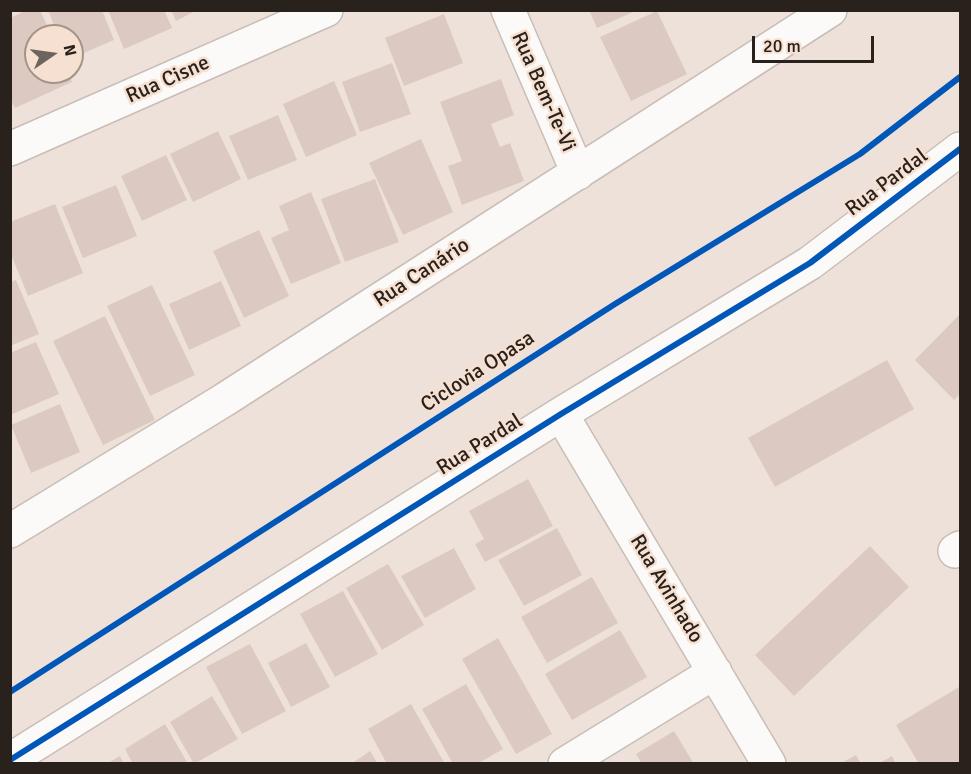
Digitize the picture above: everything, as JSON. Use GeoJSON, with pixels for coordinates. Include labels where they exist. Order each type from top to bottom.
{"type":"FeatureCollection","features":[{"type":"Feature","properties":{"kind":"street","name":"Rua Cisne"},"geometry":{"type":"LineString","coordinates":[[10,149],[326,10]]}},
{"type":"Feature","properties":{"kind":"street","name":"Rua Bem-Te-Vi"},"geometry":{"type":"LineString","coordinates":[[508,10],[578,173]]}},
{"type":"Feature","properties":{"kind":"street","name":"Rua Canário"},"geometry":{"type":"LineString","coordinates":[[10,531],[225,400],[830,10]]}},
{"type":"Feature","properties":{"kind":"street","name":"Rua Pardal"},"geometry":{"type":"LineString","coordinates":[[10,760],[561,414],[810,263],[960,149]]}},
{"type":"Feature","properties":{"kind":"street","name":"Rua Avinhado"},"geometry":{"type":"LineString","coordinates":[[561,414],[770,764]]}},
{"type":"Feature","properties":{"kind":"street"},"geometry":{"type":"LineString","coordinates":[[565,764],[715,672]]}},
{"type":"Feature","properties":{"kind":"building"},"geometry":{"type":"Polygon","coordinates":[[[27,10],[40,10],[46,24],[24,24],[24,84],[68,84],[15,108],[10,98],[10,18],[27,10]]]}},
{"type":"Feature","properties":{"kind":"building"},"geometry":{"type":"Polygon","coordinates":[[[48,10],[102,10],[114,40],[84,53],[84,24],[53,24],[48,10]]]}},
{"type":"Feature","properties":{"kind":"building"},"geometry":{"type":"Polygon","coordinates":[[[108,10],[164,10],[172,28],[124,49],[108,10]]]}},
{"type":"Feature","properties":{"kind":"building"},"geometry":{"type":"Polygon","coordinates":[[[171,10],[197,10],[176,21],[171,10]]]}},
{"type":"Feature","properties":{"kind":"building"},"geometry":{"type":"Polygon","coordinates":[[[589,10],[638,10],[597,28],[589,10]]]}},
{"type":"Feature","properties":{"kind":"building"},"geometry":{"type":"Polygon","coordinates":[[[657,11],[687,74],[631,101],[600,37],[657,11]]]}},
{"type":"Feature","properties":{"kind":"building"},"geometry":{"type":"Polygon","coordinates":[[[444,14],[463,63],[404,86],[385,38],[444,14]]]}},
{"type":"Feature","properties":{"kind":"building"},"geometry":{"type":"Polygon","coordinates":[[[392,63],[411,114],[360,132],[342,82],[392,63]]]}},
{"type":"Feature","properties":{"kind":"building"},"geometry":{"type":"Polygon","coordinates":[[[501,79],[514,115],[491,124],[500,147],[510,143],[524,181],[462,205],[448,166],[462,161],[440,102],[501,79]]]}},
{"type":"Feature","properties":{"kind":"building"},"geometry":{"type":"Polygon","coordinates":[[[334,81],[357,135],[306,157],[283,104],[334,81]]]}},
{"type":"Feature","properties":{"kind":"building"},"geometry":{"type":"Polygon","coordinates":[[[278,115],[297,160],[248,180],[229,136],[278,115]]]}},
{"type":"Feature","properties":{"kind":"building"},"geometry":{"type":"Polygon","coordinates":[[[218,131],[241,179],[193,202],[170,154],[218,131]]]}},
{"type":"Feature","properties":{"kind":"building"},"geometry":{"type":"Polygon","coordinates":[[[421,139],[453,212],[403,235],[369,163],[421,139]]]}},
{"type":"Feature","properties":{"kind":"building"},"geometry":{"type":"Polygon","coordinates":[[[166,155],[187,200],[142,221],[121,176],[166,155]]]}},
{"type":"Feature","properties":{"kind":"building"},"geometry":{"type":"Polygon","coordinates":[[[375,179],[399,242],[345,262],[321,199],[375,179]]]}},
{"type":"Feature","properties":{"kind":"building"},"geometry":{"type":"Polygon","coordinates":[[[116,185],[137,236],[83,258],[62,207],[116,185]]]}},
{"type":"Feature","properties":{"kind":"building"},"geometry":{"type":"Polygon","coordinates":[[[311,192],[341,263],[291,284],[271,238],[289,230],[279,206],[311,192]]]}},
{"type":"Feature","properties":{"kind":"building"},"geometry":{"type":"Polygon","coordinates":[[[55,204],[83,273],[28,296],[10,252],[10,222],[55,204]]]}},
{"type":"Feature","properties":{"kind":"building"},"geometry":{"type":"Polygon","coordinates":[[[259,230],[289,296],[244,318],[213,251],[259,230]]]}},
{"type":"Feature","properties":{"kind":"building"},"geometry":{"type":"Polygon","coordinates":[[[16,280],[39,334],[10,346],[10,282],[16,280]]]}},
{"type":"Feature","properties":{"kind":"building"},"geometry":{"type":"Polygon","coordinates":[[[221,281],[241,326],[189,350],[169,304],[221,281]]]}},
{"type":"Feature","properties":{"kind":"building"},"geometry":{"type":"Polygon","coordinates":[[[152,285],[195,375],[150,396],[107,306],[152,285]]]}},
{"type":"Feature","properties":{"kind":"building"},"geometry":{"type":"Polygon","coordinates":[[[960,314],[960,394],[954,400],[915,360],[960,314]]]}},
{"type":"Feature","properties":{"kind":"building"},"geometry":{"type":"Polygon","coordinates":[[[105,316],[155,420],[103,445],[53,341],[105,316]]]}},
{"type":"Feature","properties":{"kind":"building"},"geometry":{"type":"Polygon","coordinates":[[[36,342],[59,394],[10,415],[10,353],[36,342]]]}},
{"type":"Feature","properties":{"kind":"building"},"geometry":{"type":"Polygon","coordinates":[[[887,360],[914,409],[775,487],[748,438],[887,360]]]}},
{"type":"Feature","properties":{"kind":"building"},"geometry":{"type":"Polygon","coordinates":[[[60,404],[80,452],[31,473],[11,425],[60,404]]]}},
{"type":"Feature","properties":{"kind":"building"},"geometry":{"type":"Polygon","coordinates":[[[528,479],[553,526],[485,562],[475,544],[484,539],[469,511],[528,479]]]}},
{"type":"Feature","properties":{"kind":"building"},"geometry":{"type":"Polygon","coordinates":[[[557,528],[582,575],[524,606],[498,560],[557,528]]]}},
{"type":"Feature","properties":{"kind":"building"},"geometry":{"type":"Polygon","coordinates":[[[870,546],[909,587],[794,696],[755,655],[870,546]]]}},
{"type":"Feature","properties":{"kind":"building"},"geometry":{"type":"Polygon","coordinates":[[[454,548],[476,589],[425,618],[401,576],[454,548]]]}},
{"type":"Feature","properties":{"kind":"building"},"geometry":{"type":"Polygon","coordinates":[[[388,564],[424,625],[382,650],[346,588],[388,564]]]}},
{"type":"Feature","properties":{"kind":"building"},"geometry":{"type":"Polygon","coordinates":[[[592,577],[618,623],[547,663],[521,617],[592,577]]]}},
{"type":"Feature","properties":{"kind":"building"},"geometry":{"type":"Polygon","coordinates":[[[343,591],[378,654],[335,677],[300,614],[343,591]]]}},
{"type":"Feature","properties":{"kind":"building"},"geometry":{"type":"Polygon","coordinates":[[[620,630],[647,677],[572,720],[545,674],[620,630]]]}},
{"type":"Feature","properties":{"kind":"building"},"geometry":{"type":"Polygon","coordinates":[[[498,638],[552,734],[516,754],[462,659],[498,638]]]}},
{"type":"Feature","properties":{"kind":"building"},"geometry":{"type":"Polygon","coordinates":[[[306,643],[330,687],[291,707],[268,663],[306,643]]]}},
{"type":"Feature","properties":{"kind":"building"},"geometry":{"type":"Polygon","coordinates":[[[250,644],[286,711],[242,734],[206,667],[250,644]]]}},
{"type":"Feature","properties":{"kind":"building"},"geometry":{"type":"Polygon","coordinates":[[[466,684],[503,749],[477,764],[453,764],[422,709],[466,684]]]}},
{"type":"Feature","properties":{"kind":"building"},"geometry":{"type":"Polygon","coordinates":[[[959,687],[960,764],[919,764],[896,725],[959,687]]]}},
{"type":"Feature","properties":{"kind":"building"},"geometry":{"type":"Polygon","coordinates":[[[212,696],[238,739],[194,764],[170,722],[212,696]]]}},
{"type":"Feature","properties":{"kind":"building"},"geometry":{"type":"Polygon","coordinates":[[[411,704],[445,764],[387,764],[368,729],[411,704]]]}},
{"type":"Feature","properties":{"kind":"building"},"geometry":{"type":"Polygon","coordinates":[[[165,724],[188,764],[133,764],[125,749],[165,724]]]}},
{"type":"Feature","properties":{"kind":"building"},"geometry":{"type":"Polygon","coordinates":[[[674,731],[694,764],[642,764],[636,754],[674,731]]]}},
{"type":"Feature","properties":{"kind":"building"},"geometry":{"type":"Polygon","coordinates":[[[370,751],[378,764],[351,764],[370,751]]]}},
{"type":"Feature","properties":{"kind":"building"},"geometry":{"type":"Polygon","coordinates":[[[856,755],[861,764],[840,764],[856,755]]]}},
{"type":"Feature","properties":{"kind":"building"},"geometry":{"type":"Polygon","coordinates":[[[120,756],[124,764],[106,764],[120,756]]]}},
{"type":"Feature","properties":{"kind":"building"},"geometry":{"type":"Polygon","coordinates":[[[892,756],[896,764],[878,764],[892,756]]]}},
{"type":"Feature","properties":{"kind":"cycle path","name":"Ciclovia Opasa"},"geometry":{"type":"LineString","coordinates":[[10,692],[615,304],[860,154],[960,77]]}},
{"type":"Feature","properties":{"kind":"cycle path"},"geometry":{"type":"LineString","coordinates":[[10,760],[561,414],[810,263],[960,149]]}}]}
